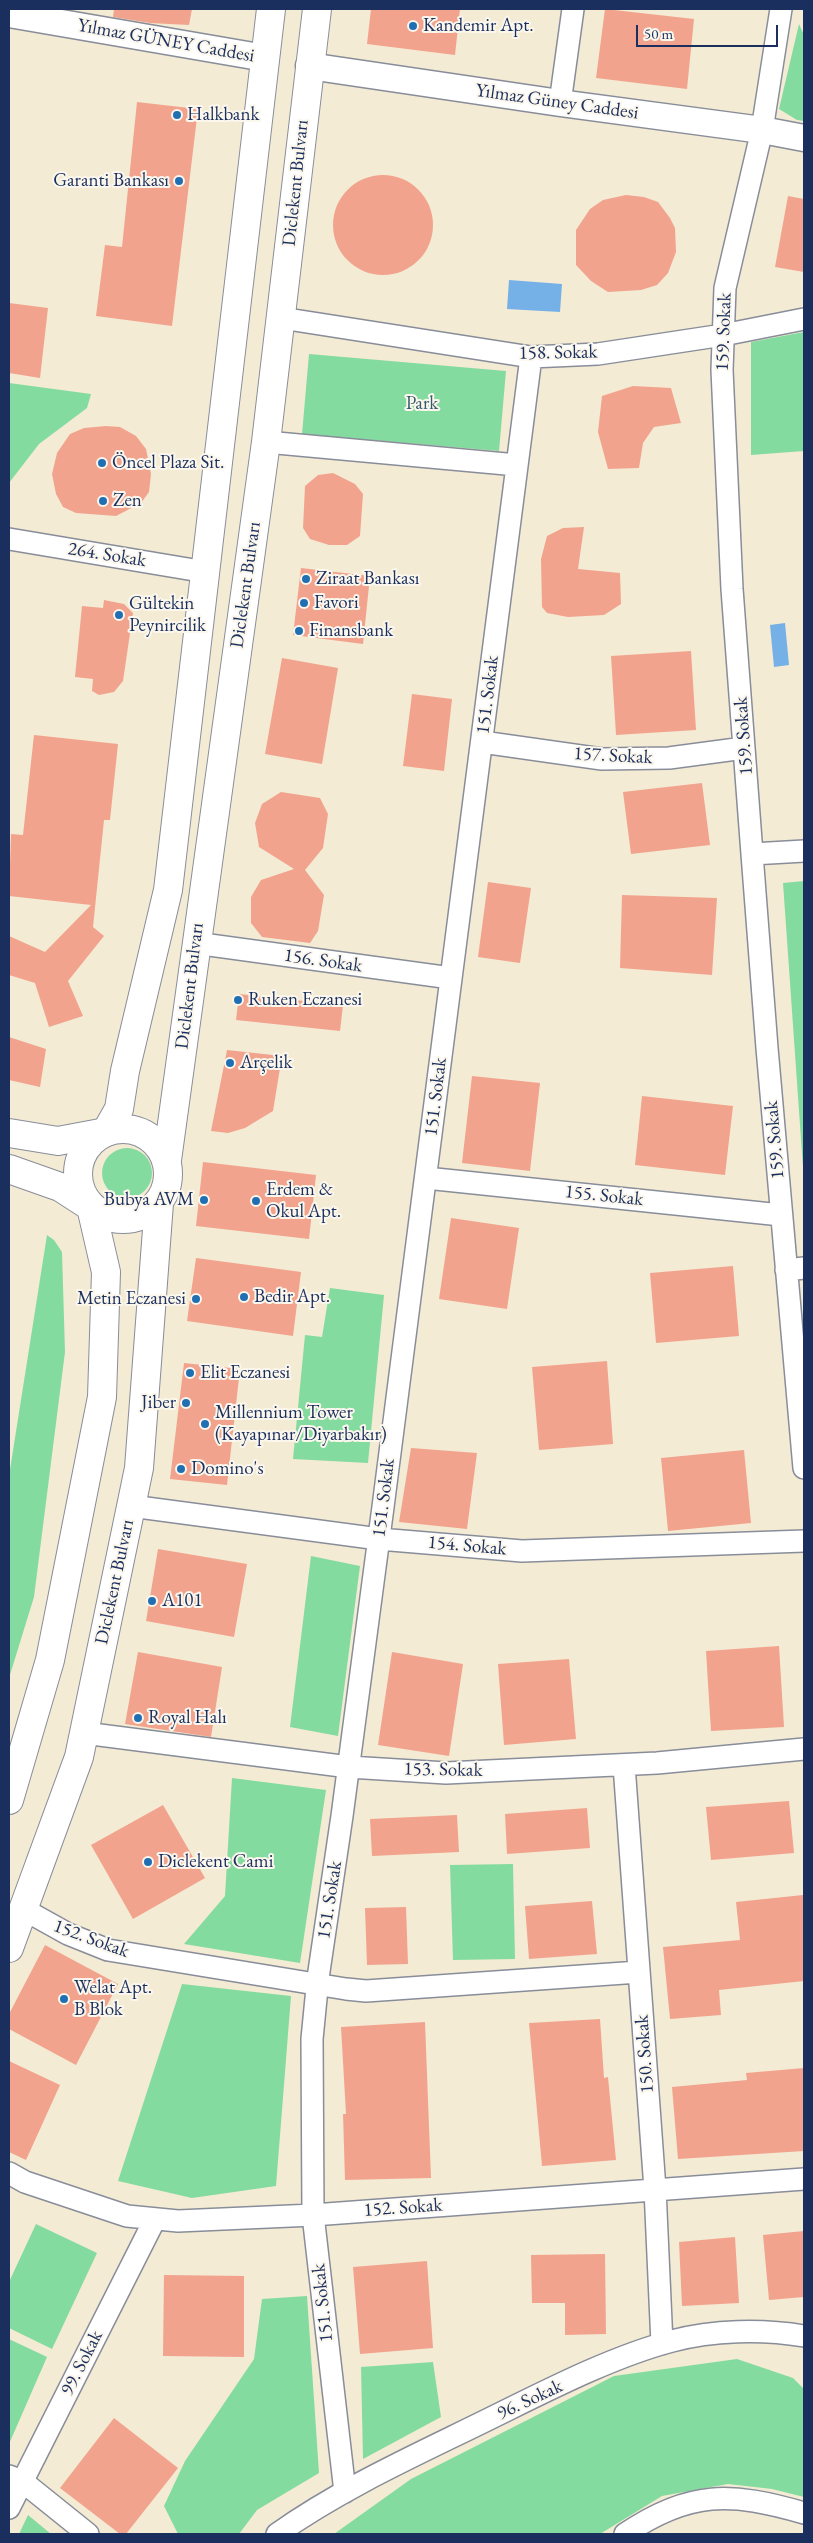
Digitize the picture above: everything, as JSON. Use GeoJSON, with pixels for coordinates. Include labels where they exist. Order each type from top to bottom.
{"type":"FeatureCollection","features":[{"type":"Feature","properties":{"kind":"main road","name":"Diclekent Bulvarı"},"geometry":{"type":"LineString","coordinates":[[106,1132],[119,1109],[125,1071],[168,890],[271,9]]}},
{"type":"Feature","properties":{"kind":"main road","name":"Diclekent Bulvarı"},"geometry":{"type":"LineString","coordinates":[[167,1160],[195,943],[266,442],[317,9]]}},
{"type":"Feature","properties":{"kind":"main road"},"geometry":{"type":"LineString","coordinates":[[9,1133],[58,1141],[120,1128],[136,1130],[149,1136],[160,1147],[167,1160],[166,1190],[159,1203],[148,1213],[134,1219],[119,1220],[104,1216],[60,1187],[9,1169]]}},
{"type":"Feature","properties":{"kind":"main road"},"geometry":{"type":"LineString","coordinates":[[9,1800],[50,1660],[102,1397],[106,1272],[92,1207],[82,1195],[78,1181],[78,1166],[83,1152],[93,1140],[106,1132]]}},
{"type":"Feature","properties":{"kind":"main road","name":"Diclekent Bulvarı"},"geometry":{"type":"LineString","coordinates":[[9,1948],[79,1756],[139,1468],[159,1203]]}},
{"type":"Feature","properties":{"kind":"street"},"geometry":{"type":"LineString","coordinates":[[560,103],[573,9]]}},
{"type":"Feature","properties":{"kind":"street","name":"159. Sokak"},"geometry":{"type":"LineString","coordinates":[[781,9],[762,130],[725,288],[722,370],[732,589],[781,1215],[795,1269],[804,1468]]}},
{"type":"Feature","properties":{"kind":"street","name":"Yılmaz GÜNEY Caddesi"},"geometry":{"type":"LineString","coordinates":[[9,14],[265,58]]}},
{"type":"Feature","properties":{"kind":"street","name":"Yılmaz Güney Caddesi"},"geometry":{"type":"LineString","coordinates":[[309,66],[560,103],[762,130],[804,138]]}},
{"type":"Feature","properties":{"kind":"street","name":"158. Sokak"},"geometry":{"type":"LineString","coordinates":[[281,318],[531,357],[598,354],[723,335],[804,319]]}},
{"type":"Feature","properties":{"kind":"street","name":"151. Sokak"},"geometry":{"type":"LineString","coordinates":[[345,2492],[313,2215],[312,2039],[379,1539],[531,357]]}},
{"type":"Feature","properties":{"kind":"street"},"geometry":{"type":"LineString","coordinates":[[266,442],[517,465]]}},
{"type":"Feature","properties":{"kind":"street","name":"264. Sokak"},"geometry":{"type":"LineString","coordinates":[[9,539],[206,572]]}},
{"type":"Feature","properties":{"kind":"street","name":"157. Sokak"},"geometry":{"type":"LineString","coordinates":[[482,742],[602,758],[669,758],[744,748]]}},
{"type":"Feature","properties":{"kind":"street"},"geometry":{"type":"LineString","coordinates":[[752,854],[804,851]]}},
{"type":"Feature","properties":{"kind":"street","name":"156. Sokak"},"geometry":{"type":"LineString","coordinates":[[195,943],[451,978]]}},
{"type":"Feature","properties":{"kind":"street","name":"155. Sokak"},"geometry":{"type":"LineString","coordinates":[[426,1178],[781,1215]]}},
{"type":"Feature","properties":{"kind":"street","name":"154. Sokak"},"geometry":{"type":"LineString","coordinates":[[131,1506],[379,1539],[522,1551],[804,1542]]}},
{"type":"Feature","properties":{"kind":"street","name":"153. Sokak"},"geometry":{"type":"LineString","coordinates":[[84,1733],[349,1767],[446,1773],[624,1765],[804,1750]]}},
{"type":"Feature","properties":{"kind":"street","name":"150. Sokak"},"geometry":{"type":"LineString","coordinates":[[624,1765],[655,2189],[662,2344]]}},
{"type":"Feature","properties":{"kind":"street","name":"152. Sokak"},"geometry":{"type":"LineString","coordinates":[[23,1909],[68,1934],[108,1950],[141,1957],[366,1991],[639,1972]]}},
{"type":"Feature","properties":{"kind":"street","name":"152. Sokak"},"geometry":{"type":"LineString","coordinates":[[9,2173],[26,2182],[127,2216],[178,2221],[313,2215],[804,2179]]}},
{"type":"Feature","properties":{"kind":"street","name":"99. Sokak"},"geometry":{"type":"LineString","coordinates":[[9,2508],[15,2478],[156,2219]]}},
{"type":"Feature","properties":{"kind":"street","name":"96. Sokak"},"geometry":{"type":"LineString","coordinates":[[277,2534],[314,2508],[551,2389],[662,2344],[703,2335],[751,2332],[804,2336]]}},
{"type":"Feature","properties":{"kind":"street"},"geometry":{"type":"LineString","coordinates":[[15,2478],[88,2534]]}},
{"type":"Feature","properties":{"kind":"street"},"geometry":{"type":"LineString","coordinates":[[625,2534],[647,2519],[676,2505],[700,2500],[733,2497],[804,2513]]}},
{"type":"Feature","properties":{"kind":"green space"},"geometry":{"type":"Polygon","coordinates":[[[799,24],[804,35],[804,121],[797,120],[779,109],[799,24]]]}},
{"type":"Feature","properties":{"kind":"green space"},"geometry":{"type":"Polygon","coordinates":[[[804,332],[804,451],[751,455],[751,342],[804,332]]]}},
{"type":"Feature","properties":{"kind":"green space","name":"Park"},"geometry":{"type":"Polygon","coordinates":[[[309,354],[506,371],[499,451],[302,434],[309,354]]]}},
{"type":"Feature","properties":{"kind":"green space"},"geometry":{"type":"Polygon","coordinates":[[[9,383],[91,394],[87,408],[39,444],[9,483],[9,383]]]}},
{"type":"Feature","properties":{"kind":"green space"},"geometry":{"type":"Polygon","coordinates":[[[804,881],[804,1182],[783,883],[804,881]]]}},
{"type":"Feature","properties":{"kind":"green space"},"geometry":{"type":"Polygon","coordinates":[[[122,1148],[132,1148],[145,1155],[152,1168],[152,1178],[145,1191],[132,1198],[122,1198],[113,1194],[106,1187],[102,1178],[102,1168],[106,1159],[113,1152],[122,1148]]]}},
{"type":"Feature","properties":{"kind":"green space"},"geometry":{"type":"Polygon","coordinates":[[[47,1235],[54,1240],[62,1252],[65,1352],[34,1597],[9,1678],[9,1476],[47,1235]]]}},
{"type":"Feature","properties":{"kind":"green space"},"geometry":{"type":"Polygon","coordinates":[[[330,1288],[384,1295],[368,1463],[293,1459],[305,1335],[322,1337],[330,1288]]]}},
{"type":"Feature","properties":{"kind":"green space"},"geometry":{"type":"Polygon","coordinates":[[[311,1556],[360,1566],[338,1736],[290,1727],[311,1556]]]}},
{"type":"Feature","properties":{"kind":"green space"},"geometry":{"type":"Polygon","coordinates":[[[232,1778],[326,1790],[300,1963],[184,1944],[225,1896],[232,1778]]]}},
{"type":"Feature","properties":{"kind":"green space"},"geometry":{"type":"Polygon","coordinates":[[[513,1864],[515,1959],[453,1960],[450,1865],[513,1864]]]}},
{"type":"Feature","properties":{"kind":"green space"},"geometry":{"type":"Polygon","coordinates":[[[182,1984],[291,1996],[276,2186],[192,2198],[118,2181],[182,1984]]]}},
{"type":"Feature","properties":{"kind":"green space"},"geometry":{"type":"Polygon","coordinates":[[[36,2224],[97,2253],[52,2349],[9,2328],[9,2282],[36,2224]]]}},
{"type":"Feature","properties":{"kind":"green space"},"geometry":{"type":"Polygon","coordinates":[[[307,2296],[319,2473],[257,2510],[239,2534],[178,2534],[164,2506],[185,2461],[254,2359],[262,2299],[307,2296]]]}},
{"type":"Feature","properties":{"kind":"green space"},"geometry":{"type":"Polygon","coordinates":[[[9,2339],[47,2357],[9,2444],[9,2339]]]}},
{"type":"Feature","properties":{"kind":"green space"},"geometry":{"type":"Polygon","coordinates":[[[737,2359],[793,2378],[804,2389],[804,2497],[772,2489],[728,2484],[662,2496],[600,2534],[334,2534],[411,2479],[614,2376],[737,2359]]]}},
{"type":"Feature","properties":{"kind":"green space"},"geometry":{"type":"Polygon","coordinates":[[[433,2362],[441,2417],[363,2459],[361,2367],[433,2362]]]}},
{"type":"Feature","properties":{"kind":"green space"},"geometry":{"type":"Polygon","coordinates":[[[28,2515],[51,2534],[19,2534],[28,2515]]]}},
{"type":"Feature","properties":{"kind":"water"},"geometry":{"type":"Polygon","coordinates":[[[509,280],[562,284],[560,312],[507,309],[509,280]]]}},
{"type":"Feature","properties":{"kind":"water"},"geometry":{"type":"Polygon","coordinates":[[[785,623],[789,665],[774,667],[770,625],[785,623]]]}},
{"type":"Feature","properties":{"kind":"building"},"geometry":{"type":"Polygon","coordinates":[[[114,9],[192,9],[189,25],[150,23],[113,17],[114,9]]]}},
{"type":"Feature","properties":{"kind":"building","name":"Kandemir Apt."},"geometry":{"type":"Polygon","coordinates":[[[371,9],[460,9],[455,55],[367,44],[371,9]]]}},
{"type":"Feature","properties":{"kind":"building"},"geometry":{"type":"Polygon","coordinates":[[[605,9],[694,19],[687,89],[596,78],[605,9]]]}},
{"type":"Feature","properties":{"kind":"building"},"geometry":{"type":"Polygon","coordinates":[[[137,102],[198,109],[172,326],[96,316],[105,245],[122,247],[137,102]]]}},
{"type":"Feature","properties":{"kind":"building"},"geometry":{"type":"Polygon","coordinates":[[[383,175],[402,179],[418,190],[429,206],[433,225],[429,244],[418,260],[402,271],[383,275],[364,271],[348,260],[337,244],[333,225],[337,206],[348,190],[364,179],[383,175]]]}},
{"type":"Feature","properties":{"kind":"building"},"geometry":{"type":"Polygon","coordinates":[[[626,195],[644,197],[658,202],[675,228],[676,252],[668,273],[657,285],[641,290],[608,292],[591,281],[576,265],[576,230],[590,209],[603,200],[626,195]]]}},
{"type":"Feature","properties":{"kind":"building"},"geometry":{"type":"Polygon","coordinates":[[[788,196],[804,199],[804,272],[775,267],[788,196]]]}},
{"type":"Feature","properties":{"kind":"building"},"geometry":{"type":"Polygon","coordinates":[[[9,303],[48,308],[40,378],[9,373],[9,303]]]}},
{"type":"Feature","properties":{"kind":"building"},"geometry":{"type":"Polygon","coordinates":[[[633,386],[671,388],[681,423],[654,427],[643,443],[639,468],[608,469],[598,432],[602,396],[633,386]]]}},
{"type":"Feature","properties":{"kind":"building","name":"Öncel Plaza Sit."},"geometry":{"type":"Polygon","coordinates":[[[120,427],[136,436],[146,449],[151,474],[149,492],[141,503],[116,516],[76,513],[63,507],[56,494],[52,474],[57,453],[70,434],[84,428],[120,427]]]}},
{"type":"Feature","properties":{"kind":"building"},"geometry":{"type":"Polygon","coordinates":[[[333,473],[355,484],[363,494],[360,536],[347,545],[329,545],[310,539],[303,528],[305,486],[318,475],[333,473]]]}},
{"type":"Feature","properties":{"kind":"building"},"geometry":{"type":"Polygon","coordinates":[[[584,527],[578,569],[620,573],[621,604],[604,615],[568,617],[547,613],[542,607],[541,559],[547,536],[563,528],[584,527]]]}},
{"type":"Feature","properties":{"kind":"building"},"geometry":{"type":"Polygon","coordinates":[[[301,568],[370,576],[363,644],[293,635],[301,568]]]}},
{"type":"Feature","properties":{"kind":"building"},"geometry":{"type":"Polygon","coordinates":[[[104,600],[124,604],[133,613],[123,681],[114,692],[99,695],[92,691],[93,679],[75,677],[82,606],[103,608],[104,600]]]}},
{"type":"Feature","properties":{"kind":"building"},"geometry":{"type":"Polygon","coordinates":[[[691,651],[696,730],[616,735],[611,656],[691,651]]]}},
{"type":"Feature","properties":{"kind":"building"},"geometry":{"type":"Polygon","coordinates":[[[282,658],[338,668],[322,764],[265,754],[282,658]]]}},
{"type":"Feature","properties":{"kind":"building"},"geometry":{"type":"Polygon","coordinates":[[[412,694],[452,699],[444,771],[403,766],[412,694]]]}},
{"type":"Feature","properties":{"kind":"building"},"geometry":{"type":"Polygon","coordinates":[[[34,735],[118,744],[110,820],[104,820],[93,927],[104,936],[68,981],[83,1016],[49,1027],[35,983],[9,975],[9,936],[45,952],[91,905],[9,896],[11,834],[23,835],[34,735]]]}},
{"type":"Feature","properties":{"kind":"building"},"geometry":{"type":"Polygon","coordinates":[[[702,783],[710,845],[631,854],[623,792],[702,783]]]}},
{"type":"Feature","properties":{"kind":"building"},"geometry":{"type":"Polygon","coordinates":[[[281,792],[320,798],[328,814],[323,848],[305,870],[324,895],[318,931],[310,943],[262,937],[251,923],[251,897],[261,880],[294,869],[259,847],[255,823],[262,804],[281,792]]]}},
{"type":"Feature","properties":{"kind":"building"},"geometry":{"type":"Polygon","coordinates":[[[488,882],[531,888],[520,963],[478,957],[488,882]]]}},
{"type":"Feature","properties":{"kind":"building"},"geometry":{"type":"Polygon","coordinates":[[[622,895],[717,898],[712,975],[620,968],[622,895]]]}},
{"type":"Feature","properties":{"kind":"building"},"geometry":{"type":"Polygon","coordinates":[[[239,994],[343,1005],[340,1031],[236,1020],[239,994]]]}},
{"type":"Feature","properties":{"kind":"building"},"geometry":{"type":"Polygon","coordinates":[[[9,1037],[46,1049],[40,1087],[9,1080],[9,1037]]]}},
{"type":"Feature","properties":{"kind":"building"},"geometry":{"type":"Polygon","coordinates":[[[227,1050],[282,1056],[273,1111],[245,1128],[228,1133],[211,1131],[227,1050]]]}},
{"type":"Feature","properties":{"kind":"building"},"geometry":{"type":"Polygon","coordinates":[[[472,1076],[540,1083],[530,1171],[462,1163],[472,1076]]]}},
{"type":"Feature","properties":{"kind":"building"},"geometry":{"type":"Polygon","coordinates":[[[642,1096],[733,1106],[725,1175],[635,1165],[642,1096]]]}},
{"type":"Feature","properties":{"kind":"building","name":"Erdem & Okul Apt."},"geometry":{"type":"Polygon","coordinates":[[[203,1162],[316,1175],[309,1239],[196,1226],[203,1162]]]}},
{"type":"Feature","properties":{"kind":"building"},"geometry":{"type":"Polygon","coordinates":[[[451,1218],[519,1228],[507,1309],[439,1299],[451,1218]]]}},
{"type":"Feature","properties":{"kind":"building","name":"Bedir Apt."},"geometry":{"type":"Polygon","coordinates":[[[196,1258],[301,1272],[293,1336],[187,1321],[196,1258]]]}},
{"type":"Feature","properties":{"kind":"building"},"geometry":{"type":"Polygon","coordinates":[[[733,1266],[739,1336],[656,1343],[650,1273],[733,1266]]]}},
{"type":"Feature","properties":{"kind":"building"},"geometry":{"type":"Polygon","coordinates":[[[607,1361],[613,1444],[539,1450],[532,1367],[607,1361]]]}},
{"type":"Feature","properties":{"kind":"building","name":"Millennium Tower (Kayapınar/Diyarbakır)"},"geometry":{"type":"Polygon","coordinates":[[[184,1363],[240,1369],[227,1485],[170,1479],[184,1363]]]}},
{"type":"Feature","properties":{"kind":"building"},"geometry":{"type":"Polygon","coordinates":[[[411,1448],[477,1453],[467,1529],[399,1522],[411,1448]]]}},
{"type":"Feature","properties":{"kind":"building"},"geometry":{"type":"Polygon","coordinates":[[[744,1450],[751,1523],[668,1531],[661,1458],[744,1450]]]}},
{"type":"Feature","properties":{"kind":"building"},"geometry":{"type":"Polygon","coordinates":[[[158,1549],[247,1564],[234,1637],[146,1621],[158,1549]]]}},
{"type":"Feature","properties":{"kind":"building"},"geometry":{"type":"Polygon","coordinates":[[[779,1646],[784,1727],[711,1731],[706,1651],[779,1646]]]}},
{"type":"Feature","properties":{"kind":"building"},"geometry":{"type":"Polygon","coordinates":[[[138,1652],[222,1667],[211,1737],[125,1724],[138,1652]]]}},
{"type":"Feature","properties":{"kind":"building"},"geometry":{"type":"Polygon","coordinates":[[[392,1652],[463,1664],[449,1756],[378,1745],[392,1652]]]}},
{"type":"Feature","properties":{"kind":"building"},"geometry":{"type":"Polygon","coordinates":[[[569,1659],[576,1739],[504,1745],[498,1664],[569,1659]]]}},
{"type":"Feature","properties":{"kind":"building"},"geometry":{"type":"Polygon","coordinates":[[[789,1801],[794,1853],[711,1860],[706,1807],[789,1801]]]}},
{"type":"Feature","properties":{"kind":"building","name":"Diclekent Cami"},"geometry":{"type":"Polygon","coordinates":[[[163,1805],[205,1878],[133,1919],[91,1845],[163,1805]]]}},
{"type":"Feature","properties":{"kind":"building"},"geometry":{"type":"Polygon","coordinates":[[[587,1808],[590,1848],[507,1854],[505,1814],[587,1808]]]}},
{"type":"Feature","properties":{"kind":"building"},"geometry":{"type":"Polygon","coordinates":[[[457,1815],[459,1852],[372,1856],[370,1819],[457,1815]]]}},
{"type":"Feature","properties":{"kind":"building"},"geometry":{"type":"Polygon","coordinates":[[[803,1895],[804,1981],[719,1990],[721,2015],[670,2019],[663,1947],[740,1940],[736,1902],[803,1895]]]}},
{"type":"Feature","properties":{"kind":"building"},"geometry":{"type":"Polygon","coordinates":[[[592,1901],[597,1954],[529,1959],[525,1906],[592,1901]]]}},
{"type":"Feature","properties":{"kind":"building"},"geometry":{"type":"Polygon","coordinates":[[[406,1907],[408,1964],[367,1965],[365,1908],[406,1907]]]}},
{"type":"Feature","properties":{"kind":"building","name":"Welat Apt. B Blok"},"geometry":{"type":"Polygon","coordinates":[[[45,1945],[118,1984],[76,2065],[9,2029],[9,2014],[45,1945]]]}},
{"type":"Feature","properties":{"kind":"building"},"geometry":{"type":"Polygon","coordinates":[[[600,2019],[604,2078],[608,2077],[616,2160],[542,2166],[529,2023],[600,2019]]]}},
{"type":"Feature","properties":{"kind":"building"},"geometry":{"type":"Polygon","coordinates":[[[425,2022],[431,2178],[345,2180],[343,2114],[346,2114],[341,2027],[425,2022]]]}},
{"type":"Feature","properties":{"kind":"building"},"geometry":{"type":"Polygon","coordinates":[[[9,2061],[60,2085],[26,2160],[9,2152],[9,2061]]]}},
{"type":"Feature","properties":{"kind":"building"},"geometry":{"type":"Polygon","coordinates":[[[804,2068],[804,2151],[678,2159],[672,2087],[747,2080],[746,2073],[804,2068]]]}},
{"type":"Feature","properties":{"kind":"building"},"geometry":{"type":"Polygon","coordinates":[[[804,2231],[804,2297],[769,2300],[763,2235],[804,2231]]]}},
{"type":"Feature","properties":{"kind":"building"},"geometry":{"type":"Polygon","coordinates":[[[735,2237],[739,2303],[682,2306],[679,2242],[735,2237]]]}},
{"type":"Feature","properties":{"kind":"building"},"geometry":{"type":"Polygon","coordinates":[[[605,2254],[606,2334],[565,2335],[565,2303],[532,2303],[531,2255],[605,2254]]]}},
{"type":"Feature","properties":{"kind":"building"},"geometry":{"type":"Polygon","coordinates":[[[427,2261],[433,2348],[360,2354],[353,2267],[427,2261]]]}},
{"type":"Feature","properties":{"kind":"building"},"geometry":{"type":"Polygon","coordinates":[[[164,2275],[244,2276],[244,2357],[163,2356],[164,2275]]]}},
{"type":"Feature","properties":{"kind":"building"},"geometry":{"type":"Polygon","coordinates":[[[114,2418],[178,2468],[126,2534],[120,2534],[60,2488],[114,2418]]]}},
{"type":"Feature","properties":{"kind":"place","name":"Kandemir Apt."},"geometry":{"type":"Point","coordinates":[413,26]}},
{"type":"Feature","properties":{"kind":"place","name":"Halkbank"},"geometry":{"type":"Point","coordinates":[177,115]}},
{"type":"Feature","properties":{"kind":"place","name":"Garanti Bankası"},"geometry":{"type":"Point","coordinates":[179,181]}},
{"type":"Feature","properties":{"kind":"place","name":"Öncel Plaza Sit."},"geometry":{"type":"Point","coordinates":[102,463]}},
{"type":"Feature","properties":{"kind":"place","name":"Zen"},"geometry":{"type":"Point","coordinates":[103,501]}},
{"type":"Feature","properties":{"kind":"place","name":"Ziraat Bankası"},"geometry":{"type":"Point","coordinates":[306,579]}},
{"type":"Feature","properties":{"kind":"place","name":"Favori"},"geometry":{"type":"Point","coordinates":[304,603]}},
{"type":"Feature","properties":{"kind":"place","name":"Gültekin Peynircilik"},"geometry":{"type":"Point","coordinates":[119,615]}},
{"type":"Feature","properties":{"kind":"place","name":"Finansbank"},"geometry":{"type":"Point","coordinates":[299,631]}},
{"type":"Feature","properties":{"kind":"place","name":"Ruken Eczanesi"},"geometry":{"type":"Point","coordinates":[238,1000]}},
{"type":"Feature","properties":{"kind":"place","name":"Arçelik"},"geometry":{"type":"Point","coordinates":[230,1063]}},
{"type":"Feature","properties":{"kind":"place","name":"Bubya AVM"},"geometry":{"type":"Point","coordinates":[204,1200]}},
{"type":"Feature","properties":{"kind":"place","name":"Erdem & Okul Apt."},"geometry":{"type":"Point","coordinates":[256,1201]}},
{"type":"Feature","properties":{"kind":"place","name":"Bedir Apt."},"geometry":{"type":"Point","coordinates":[244,1297]}},
{"type":"Feature","properties":{"kind":"place","name":"Metin Eczanesi"},"geometry":{"type":"Point","coordinates":[196,1299]}},
{"type":"Feature","properties":{"kind":"place","name":"Elit Eczanesi"},"geometry":{"type":"Point","coordinates":[190,1373]}},
{"type":"Feature","properties":{"kind":"place","name":"Jiber"},"geometry":{"type":"Point","coordinates":[186,1403]}},
{"type":"Feature","properties":{"kind":"place","name":"Millennium Tower (Kayapınar/Diyarbakır)"},"geometry":{"type":"Point","coordinates":[205,1424]}},
{"type":"Feature","properties":{"kind":"place","name":"Domino's"},"geometry":{"type":"Point","coordinates":[181,1469]}},
{"type":"Feature","properties":{"kind":"place","name":"A101"},"geometry":{"type":"Point","coordinates":[152,1601]}},
{"type":"Feature","properties":{"kind":"place","name":"Royal Halı"},"geometry":{"type":"Point","coordinates":[138,1718]}},
{"type":"Feature","properties":{"kind":"place","name":"Diclekent Cami"},"geometry":{"type":"Point","coordinates":[148,1862]}},
{"type":"Feature","properties":{"kind":"place","name":"Welat Apt. B Blok"},"geometry":{"type":"Point","coordinates":[64,1999]}}]}
